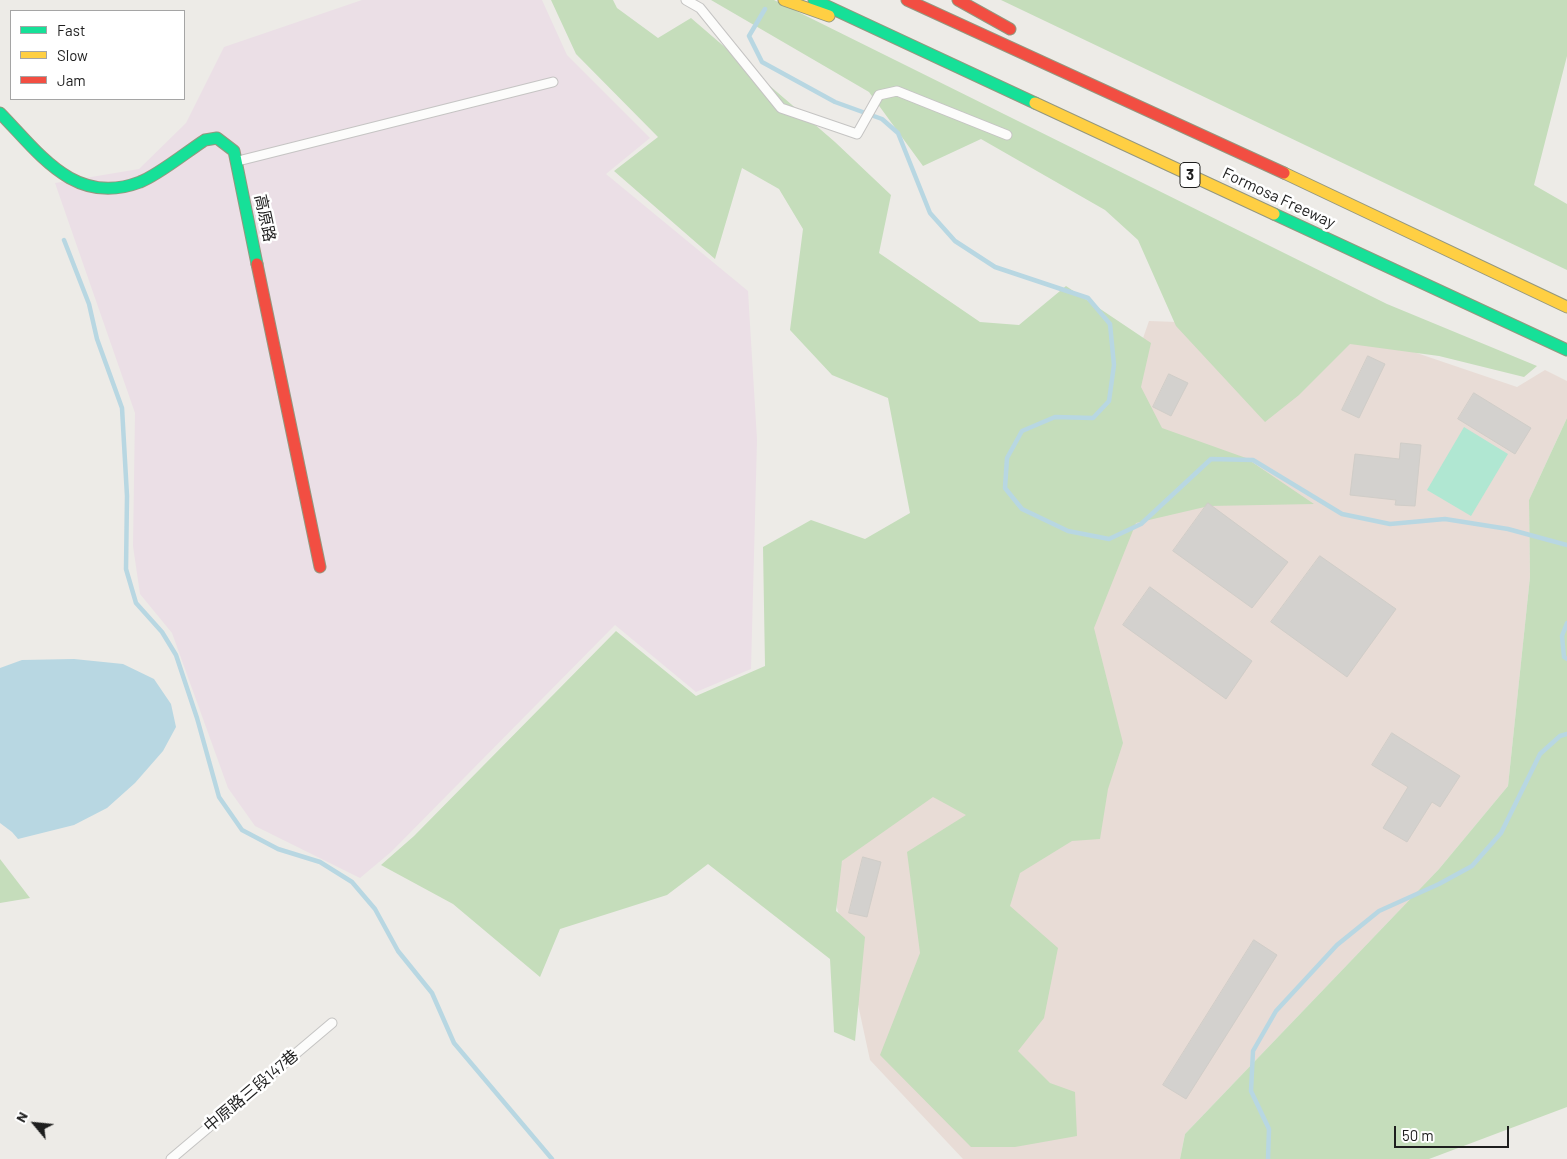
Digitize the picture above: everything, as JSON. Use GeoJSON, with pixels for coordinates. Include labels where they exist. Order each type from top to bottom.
{"type":"FeatureCollection","features":[{"type":"Feature","properties":{"kind":"main road"},"geometry":{"type":"LineString","coordinates":[[784,0],[913,47]]}},
{"type":"Feature","properties":{"kind":"main road","name":"Formosa Freeway"},"geometry":{"type":"LineString","coordinates":[[814,0],[1567,350]]}},
{"type":"Feature","properties":{"kind":"main road","name":"Formosa Freeway"},"geometry":{"type":"LineString","coordinates":[[907,0],[1175,122],[1567,307]]}},
{"type":"Feature","properties":{"kind":"main road"},"geometry":{"type":"LineString","coordinates":[[958,0],[1019,34]]}},
{"type":"Feature","properties":{"kind":"main road"},"geometry":{"type":"LineString","coordinates":[[1054,54],[1175,122]]}},
{"type":"Feature","properties":{"kind":"main road","name":"高原路"},"geometry":{"type":"LineString","coordinates":[[0,113],[57,172],[81,185],[107,189],[141,182],[205,140],[217,138],[234,150],[320,568]]}},
{"type":"Feature","properties":{"kind":"lane"},"geometry":{"type":"LineString","coordinates":[[686,0],[700,8],[781,108],[857,134],[879,95],[897,91],[1007,135]]}},
{"type":"Feature","properties":{"kind":"lane"},"geometry":{"type":"LineString","coordinates":[[237,161],[553,82]]}},
{"type":"Feature","properties":{"kind":"lane","name":"中原路三段147巷"},"geometry":{"type":"LineString","coordinates":[[171,1159],[332,1023]]}},
{"type":"Feature","properties":{"kind":"shaded area"},"geometry":{"type":"Polygon","coordinates":[[[362,0],[542,0],[567,55],[650,138],[606,174],[748,291],[757,440],[751,669],[696,692],[615,625],[391,852],[360,878],[255,826],[228,788],[172,633],[140,594],[133,546],[135,413],[55,183],[139,169],[186,123],[224,47],[362,0]]]}},
{"type":"Feature","properties":{"kind":"shaded area"},"geometry":{"type":"Polygon","coordinates":[[[1149,321],[1343,328],[1517,387],[1545,370],[1567,381],[1567,418],[1529,500],[1530,577],[1508,786],[1439,869],[1185,1134],[1180,1159],[963,1159],[870,1060],[832,884],[882,773],[1035,648],[1149,321]]]}},
{"type":"Feature","properties":{"kind":"green space"},"geometry":{"type":"Polygon","coordinates":[[[551,0],[613,0],[617,8],[658,38],[691,18],[835,142],[891,195],[879,253],[980,322],[1019,325],[1066,286],[1151,343],[1141,387],[1162,428],[1246,458],[1314,504],[1209,506],[1136,523],[1094,628],[1123,743],[1108,789],[1100,839],[1072,841],[1020,873],[1010,906],[1058,948],[1044,1018],[1018,1051],[1050,1083],[1075,1092],[1077,1136],[1015,1147],[971,1147],[880,1055],[920,953],[907,852],[966,815],[933,797],[842,861],[836,911],[865,937],[855,1041],[834,1032],[830,959],[708,864],[667,895],[560,929],[540,977],[453,904],[381,865],[414,836],[616,631],[696,696],[765,666],[763,547],[811,520],[865,539],[910,513],[888,398],[832,375],[790,330],[803,229],[779,189],[742,168],[715,259],[614,171],[658,137],[576,54],[551,0]]]}},
{"type":"Feature","properties":{"kind":"green space"},"geometry":{"type":"Polygon","coordinates":[[[711,0],[774,0],[1387,304],[1537,366],[1524,377],[1439,356],[1350,344],[1299,395],[1265,422],[1176,326],[1138,240],[1105,210],[981,139],[923,166],[869,92],[711,0]]]}},
{"type":"Feature","properties":{"kind":"green space"},"geometry":{"type":"Polygon","coordinates":[[[1001,0],[1567,0],[1567,56],[1534,185],[1567,204],[1567,270],[1001,0]]]}},
{"type":"Feature","properties":{"kind":"green space"},"geometry":{"type":"Polygon","coordinates":[[[1567,418],[1567,1107],[1429,1159],[1180,1159],[1185,1134],[1439,869],[1508,786],[1530,577],[1529,500],[1567,418]]]}},
{"type":"Feature","properties":{"kind":"green space"},"geometry":{"type":"Polygon","coordinates":[[[1464,427],[1508,454],[1471,516],[1427,490],[1464,427]]]}},
{"type":"Feature","properties":{"kind":"green space"},"geometry":{"type":"Polygon","coordinates":[[[0,859],[30,898],[0,903],[0,859]]]}},
{"type":"Feature","properties":{"kind":"water"},"geometry":{"type":"Polygon","coordinates":[[[74,659],[123,664],[154,679],[171,704],[176,727],[163,751],[135,783],[107,808],[74,825],[18,839],[0,823],[0,668],[22,660],[74,659]]]}},
{"type":"Feature","properties":{"kind":"building"},"geometry":{"type":"Polygon","coordinates":[[[1368,356],[1385,364],[1359,418],[1342,410],[1368,356]]]}},
{"type":"Feature","properties":{"kind":"building"},"geometry":{"type":"Polygon","coordinates":[[[1169,374],[1188,383],[1171,416],[1153,407],[1169,374]]]}},
{"type":"Feature","properties":{"kind":"building"},"geometry":{"type":"Polygon","coordinates":[[[1474,393],[1531,428],[1515,454],[1458,419],[1474,393]]]}},
{"type":"Feature","properties":{"kind":"building"},"geometry":{"type":"Polygon","coordinates":[[[1401,443],[1421,445],[1415,506],[1395,505],[1396,500],[1350,495],[1355,454],[1399,459],[1401,443]]]}},
{"type":"Feature","properties":{"kind":"building"},"geometry":{"type":"Polygon","coordinates":[[[1208,503],[1288,562],[1252,608],[1173,551],[1208,503]]]}},
{"type":"Feature","properties":{"kind":"building"},"geometry":{"type":"Polygon","coordinates":[[[1320,556],[1396,609],[1347,677],[1271,622],[1320,556]]]}},
{"type":"Feature","properties":{"kind":"building"},"geometry":{"type":"Polygon","coordinates":[[[1150,587],[1252,661],[1226,699],[1123,625],[1150,587]]]}},
{"type":"Feature","properties":{"kind":"building"},"geometry":{"type":"Polygon","coordinates":[[[1392,733],[1460,776],[1440,807],[1432,802],[1407,842],[1383,828],[1408,787],[1372,765],[1392,733]]]}},
{"type":"Feature","properties":{"kind":"building"},"geometry":{"type":"Polygon","coordinates":[[[863,857],[881,862],[867,917],[849,913],[863,857]]]}},
{"type":"Feature","properties":{"kind":"building"},"geometry":{"type":"Polygon","coordinates":[[[1254,940],[1277,955],[1186,1099],[1163,1085],[1254,940]]]}},
{"type":"Feature","properties":{"kind":"waterway"},"geometry":{"type":"LineString","coordinates":[[765,9],[749,36],[762,62],[835,102],[882,119],[898,133],[930,213],[955,241],[995,267],[1088,298],[1110,324],[1114,365],[1109,401],[1093,418],[1055,417],[1022,431],[1007,458],[1005,488],[1022,509],[1068,531],[1109,539],[1141,524],[1211,459],[1253,460],[1342,514],[1390,524],[1445,519],[1508,529],[1567,545]]}},
{"type":"Feature","properties":{"kind":"waterway"},"geometry":{"type":"LineString","coordinates":[[64,240],[89,304],[97,339],[122,408],[127,496],[126,569],[136,603],[162,632],[176,655],[197,718],[219,797],[242,830],[278,849],[320,862],[352,882],[375,909],[398,951],[432,993],[454,1043],[552,1159]]}},
{"type":"Feature","properties":{"kind":"waterway"},"geometry":{"type":"LineString","coordinates":[[1567,623],[1562,636],[1564,657],[1567,659]]}},
{"type":"Feature","properties":{"kind":"waterway"},"geometry":{"type":"LineString","coordinates":[[1268,1159],[1269,1129],[1251,1091],[1253,1051],[1276,1011],[1337,945],[1379,911],[1439,884],[1472,866],[1501,833],[1540,754],[1560,736],[1567,734]]}},
{"type":"Feature","properties":{"kind":"traffic: fast"},"geometry":{"type":"LineString","coordinates":[[814,0],[1035,103]]}},
{"type":"Feature","properties":{"kind":"traffic: fast"},"geometry":{"type":"LineString","coordinates":[[0,113],[30,145],[61,172],[78,182],[96,188],[117,188],[140,182],[164,169],[205,140],[217,138],[234,151],[257,264]]}},
{"type":"Feature","properties":{"kind":"traffic: fast"},"geometry":{"type":"LineString","coordinates":[[1274,214],[1567,350]]}},
{"type":"Feature","properties":{"kind":"traffic: slow"},"geometry":{"type":"LineString","coordinates":[[784,0],[829,16]]}},
{"type":"Feature","properties":{"kind":"traffic: slow"},"geometry":{"type":"LineString","coordinates":[[1035,103],[1274,214]]}},
{"type":"Feature","properties":{"kind":"traffic: slow"},"geometry":{"type":"LineString","coordinates":[[1284,173],[1567,307]]}},
{"type":"Feature","properties":{"kind":"traffic: jam"},"geometry":{"type":"LineString","coordinates":[[907,0],[1284,173]]}},
{"type":"Feature","properties":{"kind":"traffic: jam"},"geometry":{"type":"LineString","coordinates":[[958,0],[1010,29]]}},
{"type":"Feature","properties":{"kind":"traffic: jam"},"geometry":{"type":"LineString","coordinates":[[257,264],[320,567]]}}]}
